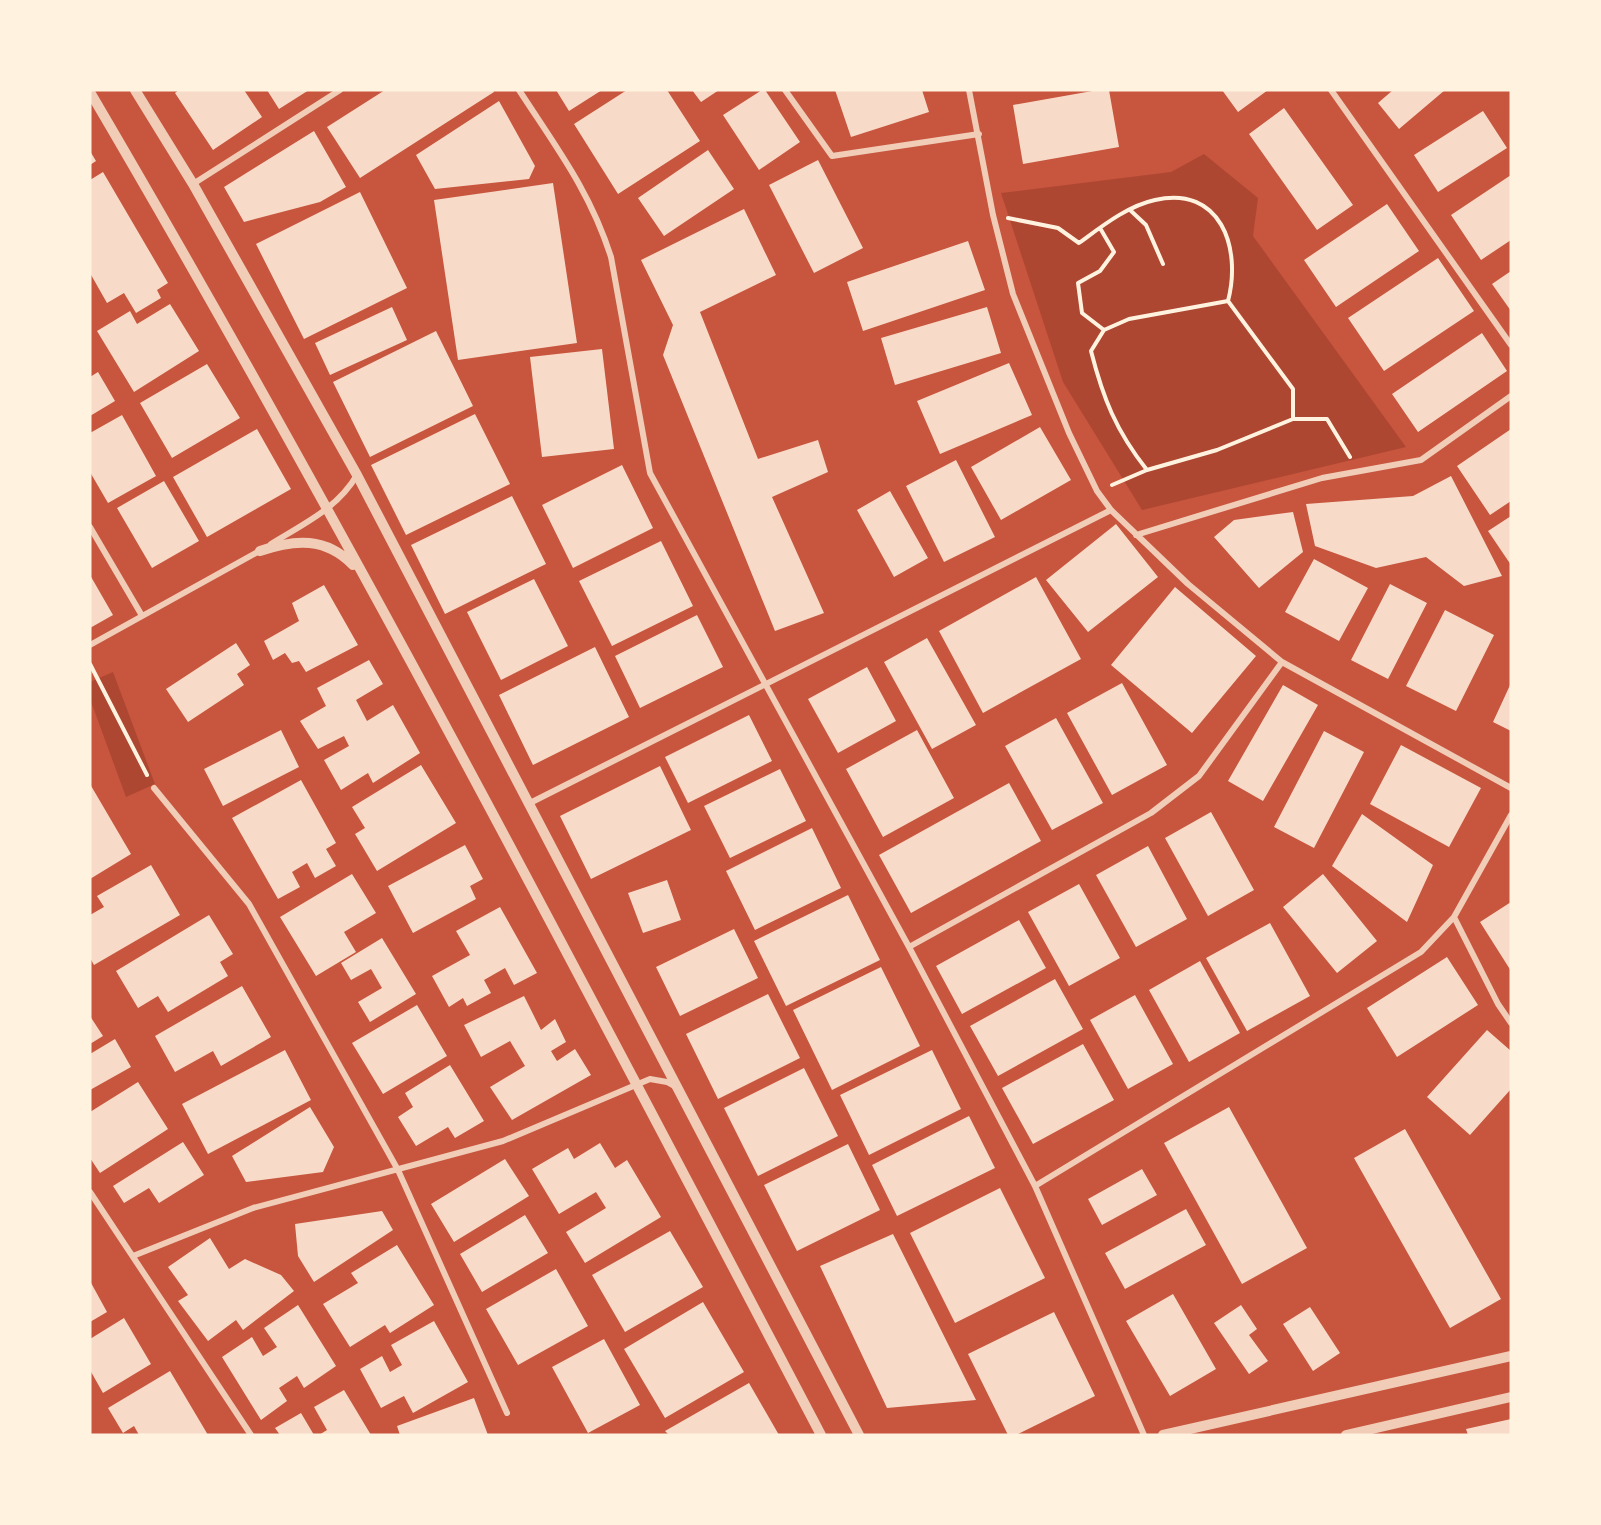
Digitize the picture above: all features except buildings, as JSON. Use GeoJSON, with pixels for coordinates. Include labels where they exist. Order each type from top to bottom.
{"type":"FeatureCollection","features":[{"type":"Feature","properties":{"kind":"street"},"geometry":{"type":"LineString","coordinates":[[135,90],[193,184],[357,475],[859,1435]]}},
{"type":"Feature","properties":{"kind":"street"},"geometry":{"type":"LineString","coordinates":[[193,184],[340,90]]}},
{"type":"Feature","properties":{"kind":"street"},"geometry":{"type":"LineString","coordinates":[[519,90],[586,193],[600,222],[611,257],[651,473],[909,947],[1035,1186],[1144,1435]]}},
{"type":"Feature","properties":{"kind":"street"},"geometry":{"type":"LineString","coordinates":[[785,90],[832,156],[979,134]]}},
{"type":"Feature","properties":{"kind":"street"},"geometry":{"type":"LineString","coordinates":[[969,90],[993,215],[1013,294],[1069,433],[1097,491],[1111,510],[1188,584],[1282,662],[1511,788]]}},
{"type":"Feature","properties":{"kind":"street"},"geometry":{"type":"LineString","coordinates":[[1331,90],[1511,345]]}},
{"type":"Feature","properties":{"kind":"street"},"geometry":{"type":"LineString","coordinates":[[90,92],[161,213],[363,576],[637,1084],[822,1435]]}},
{"type":"Feature","properties":{"kind":"street"},"geometry":{"type":"LineString","coordinates":[[1136,535],[1322,478],[1421,460],[1511,396]]}},
{"type":"Feature","properties":{"kind":"street"},"geometry":{"type":"LineString","coordinates":[[90,645],[141,614],[260,551],[327,510],[343,497],[357,475]]}},
{"type":"Feature","properties":{"kind":"street"},"geometry":{"type":"LineString","coordinates":[[528,805],[1111,510]]}},
{"type":"Feature","properties":{"kind":"street"},"geometry":{"type":"LineString","coordinates":[[90,527],[141,614]]}},
{"type":"Feature","properties":{"kind":"street"},"geometry":{"type":"LineString","coordinates":[[260,551],[289,543],[317,543],[332,548],[363,576]]}},
{"type":"Feature","properties":{"kind":"street"},"geometry":{"type":"LineString","coordinates":[[909,947],[1150,813],[1199,776],[1282,662]]}},
{"type":"Feature","properties":{"kind":"street"},"geometry":{"type":"LineString","coordinates":[[154,788],[249,904],[399,1170],[507,1413]]}},
{"type":"Feature","properties":{"kind":"street"},"geometry":{"type":"LineString","coordinates":[[1035,1186],[1421,952],[1454,916],[1511,815]]}},
{"type":"Feature","properties":{"kind":"street"},"geometry":{"type":"LineString","coordinates":[[1454,916],[1498,1004],[1511,1023]]}},
{"type":"Feature","properties":{"kind":"street"},"geometry":{"type":"LineString","coordinates":[[133,1256],[253,1208],[503,1141],[637,1084],[658,1079],[676,1088]]}},
{"type":"Feature","properties":{"kind":"street"},"geometry":{"type":"LineString","coordinates":[[90,1191],[251,1435]]}},
{"type":"Feature","properties":{"kind":"street"},"geometry":{"type":"LineString","coordinates":[[1163,1435],[1511,1356]]}},
{"type":"Feature","properties":{"kind":"street"},"geometry":{"type":"LineString","coordinates":[[1346,1435],[1511,1397]]}},
{"type":"Feature","properties":{"kind":"path"},"geometry":{"type":"LineString","coordinates":[[993,215],[1058,228],[1079,243],[1130,210],[1154,200],[1186,197],[1218,217],[1232,248],[1234,276],[1228,301],[1293,389],[1293,419]]}},
{"type":"Feature","properties":{"kind":"path"},"geometry":{"type":"LineString","coordinates":[[1130,210],[1146,225],[1163,264]]}},
{"type":"Feature","properties":{"kind":"path"},"geometry":{"type":"LineString","coordinates":[[1100,228],[1114,252],[1101,271],[1078,283],[1082,313],[1104,330]]}},
{"type":"Feature","properties":{"kind":"path"},"geometry":{"type":"LineString","coordinates":[[1146,470],[1126,443],[1109,412],[1091,351],[1104,330],[1129,319],[1228,301]]}},
{"type":"Feature","properties":{"kind":"path"},"geometry":{"type":"LineString","coordinates":[[1097,491],[1146,470],[1217,450],[1293,419],[1327,419],[1359,471]]}},
{"type":"Feature","properties":{"kind":"path"},"geometry":{"type":"LineString","coordinates":[[90,664],[154,788]]}},
{"type":"Feature","properties":{"kind":"shaded area"},"geometry":{"type":"Polygon","coordinates":[[[1204,154],[1258,198],[1253,236],[1406,447],[1142,510],[1063,382],[1001,193],[1171,172],[1204,154]]]}},
{"type":"Feature","properties":{"kind":"shaded area"},"geometry":{"type":"Polygon","coordinates":[[[113,672],[155,784],[126,797],[90,699],[90,682],[113,672]]]}}]}
